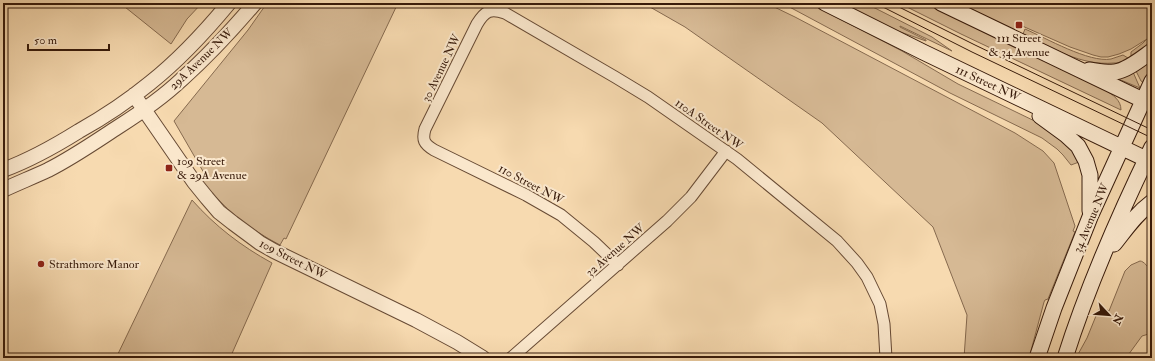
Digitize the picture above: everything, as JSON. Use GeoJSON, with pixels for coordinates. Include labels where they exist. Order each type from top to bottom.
{"type":"FeatureCollection","features":[{"type":"Feature","properties":{"kind":"main road","name":"111 Street NW"},"geometry":{"type":"LineString","coordinates":[[825,3],[904,43],[1122,148],[1150,156]]}},
{"type":"Feature","properties":{"kind":"main road"},"geometry":{"type":"LineString","coordinates":[[941,3],[1147,102]]}},
{"type":"Feature","properties":{"kind":"main road"},"geometry":{"type":"LineString","coordinates":[[1080,69],[1115,72],[1129,67],[1152,51]]}},
{"type":"Feature","properties":{"kind":"main road","name":"34 Avenue NW"},"geometry":{"type":"LineString","coordinates":[[1037,358],[1054,308],[1090,217],[1122,148],[1147,102],[1152,81]]}},
{"type":"Feature","properties":{"kind":"main road"},"geometry":{"type":"LineString","coordinates":[[994,86],[1045,119],[1078,146],[1086,161],[1090,175],[1090,217]]}},
{"type":"Feature","properties":{"kind":"main road"},"geometry":{"type":"LineString","coordinates":[[1065,358],[1100,262],[1150,156]]}},
{"type":"Feature","properties":{"kind":"main road"},"geometry":{"type":"LineString","coordinates":[[1100,262],[1132,220],[1142,209],[1152,202]]}},
{"type":"Feature","properties":{"kind":"street","name":"29A Avenue NW"},"geometry":{"type":"LineString","coordinates":[[134,95],[165,71],[229,3]]}},
{"type":"Feature","properties":{"kind":"street","name":"29A Avenue NW"},"geometry":{"type":"LineString","coordinates":[[143,110],[175,85],[197,65],[236,26],[255,3]]}},
{"type":"Feature","properties":{"kind":"street","name":"110A Street NW"},"geometry":{"type":"LineString","coordinates":[[487,11],[493,10],[505,14],[648,97],[726,151],[831,236],[857,262],[867,277],[880,304],[884,324],[886,358]]}},
{"type":"Feature","properties":{"kind":"street","name":"30 Avenue NW"},"geometry":{"type":"LineString","coordinates":[[424,139],[425,129],[477,24],[487,11]]}},
{"type":"Feature","properties":{"kind":"street","name":"109 Street NW"},"geometry":{"type":"LineString","coordinates":[[134,95],[202,193],[219,212],[243,231],[274,251],[416,320],[483,358]]}},
{"type":"Feature","properties":{"kind":"street"},"geometry":{"type":"LineString","coordinates":[[3,170],[40,153],[67,138],[98,120],[134,95]]}},
{"type":"Feature","properties":{"kind":"street"},"geometry":{"type":"LineString","coordinates":[[3,190],[66,160],[143,110]]}},
{"type":"Feature","properties":{"kind":"street","name":"110 Street NW"},"geometry":{"type":"LineString","coordinates":[[424,139],[427,146],[434,150],[526,195],[561,215],[594,242],[618,265]]}},
{"type":"Feature","properties":{"kind":"street","name":"32 Avenue NW"},"geometry":{"type":"LineString","coordinates":[[511,358],[618,265],[681,207],[699,187],[726,151]]}},
{"type":"Feature","properties":{"kind":"shaded area"},"geometry":{"type":"Polygon","coordinates":[[[120,3],[202,3],[187,19],[171,44],[120,3]]]}},
{"type":"Feature","properties":{"kind":"shaded area"},"geometry":{"type":"Polygon","coordinates":[[[267,3],[398,3],[286,239],[284,238],[280,245],[247,225],[227,209],[209,190],[201,180],[204,173],[174,121],[248,30],[267,3]]]}},
{"type":"Feature","properties":{"kind":"shaded area"},"geometry":{"type":"Polygon","coordinates":[[[643,3],[766,3],[1015,133],[1043,151],[1054,163],[1075,226],[1073,231],[1075,232],[1048,299],[1044,302],[1029,358],[964,358],[967,315],[933,227],[822,123],[685,27],[643,3]]]}},
{"type":"Feature","properties":{"kind":"shaded area"},"geometry":{"type":"Polygon","coordinates":[[[782,3],[809,3],[902,51],[958,84],[1045,126],[1067,142],[1079,162],[1071,165],[1057,149],[1042,138],[950,93],[782,3]]]}},
{"type":"Feature","properties":{"kind":"shaded area"},"geometry":{"type":"Polygon","coordinates":[[[841,3],[865,3],[932,37],[952,51],[900,26],[926,41],[892,29],[841,3]]]}},
{"type":"Feature","properties":{"kind":"shaded area"},"geometry":{"type":"Polygon","coordinates":[[[899,3],[924,3],[1105,90],[1114,96],[1120,103],[1121,110],[961,34],[899,3]]]}},
{"type":"Feature","properties":{"kind":"shaded area"},"geometry":{"type":"Polygon","coordinates":[[[958,3],[1152,3],[1152,43],[1134,57],[1131,56],[1131,52],[1147,39],[1131,49],[1119,54],[1101,57],[1070,47],[1020,25],[1014,30],[958,3]]]}},
{"type":"Feature","properties":{"kind":"shaded area"},"geometry":{"type":"Polygon","coordinates":[[[1025,29],[1080,54],[1102,59],[1111,59],[1123,55],[1128,58],[1124,62],[1120,63],[1090,62],[1078,59],[1023,34],[1025,29]]]}},
{"type":"Feature","properties":{"kind":"shaded area"},"geometry":{"type":"Polygon","coordinates":[[[1152,62],[1144,83],[1141,81],[1136,71],[1138,67],[1152,62]]]}},
{"type":"Feature","properties":{"kind":"shaded area"},"geometry":{"type":"Polygon","coordinates":[[[1133,72],[1140,88],[1116,78],[1133,72]]]}},
{"type":"Feature","properties":{"kind":"shaded area"},"geometry":{"type":"Polygon","coordinates":[[[192,200],[229,235],[272,263],[230,358],[116,358],[192,200]]]}},
{"type":"Feature","properties":{"kind":"shaded area"},"geometry":{"type":"Polygon","coordinates":[[[1140,261],[1152,270],[1152,333],[1142,336],[1126,358],[1076,358],[1087,338],[1100,306],[1109,311],[1125,271],[1131,265],[1140,261]]]}},
{"type":"Feature","properties":{"kind":"tram line"},"geometry":{"type":"LineString","coordinates":[[875,3],[972,52],[1152,138]]}},
{"type":"Feature","properties":{"kind":"tram line"},"geometry":{"type":"LineString","coordinates":[[891,3],[1152,130]]}},
{"type":"Feature","properties":{"kind":"place","name":"111 Street & 34 Avenue"},"geometry":{"type":"Point","coordinates":[1019,25]}},
{"type":"Feature","properties":{"kind":"place","name":"109 Street & 29A Avenue"},"geometry":{"type":"Point","coordinates":[169,168]}},
{"type":"Feature","properties":{"kind":"place","name":"Strathmore Manor"},"geometry":{"type":"Point","coordinates":[41,264]}}]}
